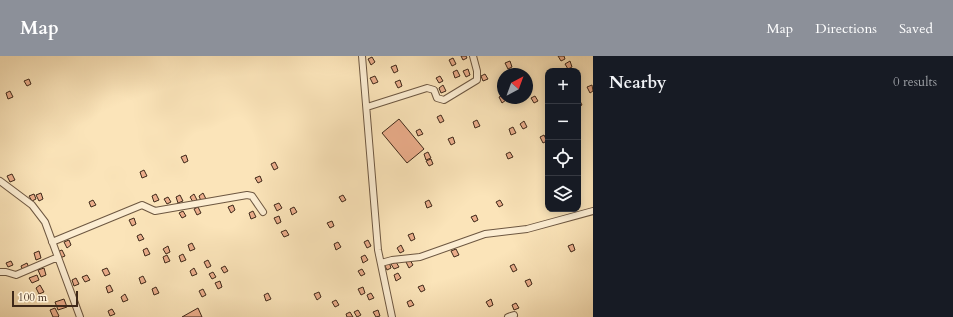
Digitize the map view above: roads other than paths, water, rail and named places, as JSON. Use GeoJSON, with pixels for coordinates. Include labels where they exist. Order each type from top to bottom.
{"type":"FeatureCollection","features":[{"type":"Feature","properties":{"kind":"street"},"geometry":{"type":"LineString","coordinates":[[362,56],[378,250],[392,317]]}},
{"type":"Feature","properties":{"kind":"street"},"geometry":{"type":"LineString","coordinates":[[367,107],[426,88],[434,90],[438,98],[444,100],[477,80],[477,71],[473,56]]}},
{"type":"Feature","properties":{"kind":"street"},"geometry":{"type":"LineString","coordinates":[[0,181],[32,205],[45,222],[79,317]]}},
{"type":"Feature","properties":{"kind":"street"},"geometry":{"type":"LineString","coordinates":[[52,242],[142,205],[155,211],[246,195],[252,196],[263,212]]}},
{"type":"Feature","properties":{"kind":"street"},"geometry":{"type":"LineString","coordinates":[[381,263],[392,260],[420,257],[485,234],[548,224],[593,211]]}},
{"type":"Feature","properties":{"kind":"street"},"geometry":{"type":"LineString","coordinates":[[0,272],[16,275],[58,257]]}}]}
